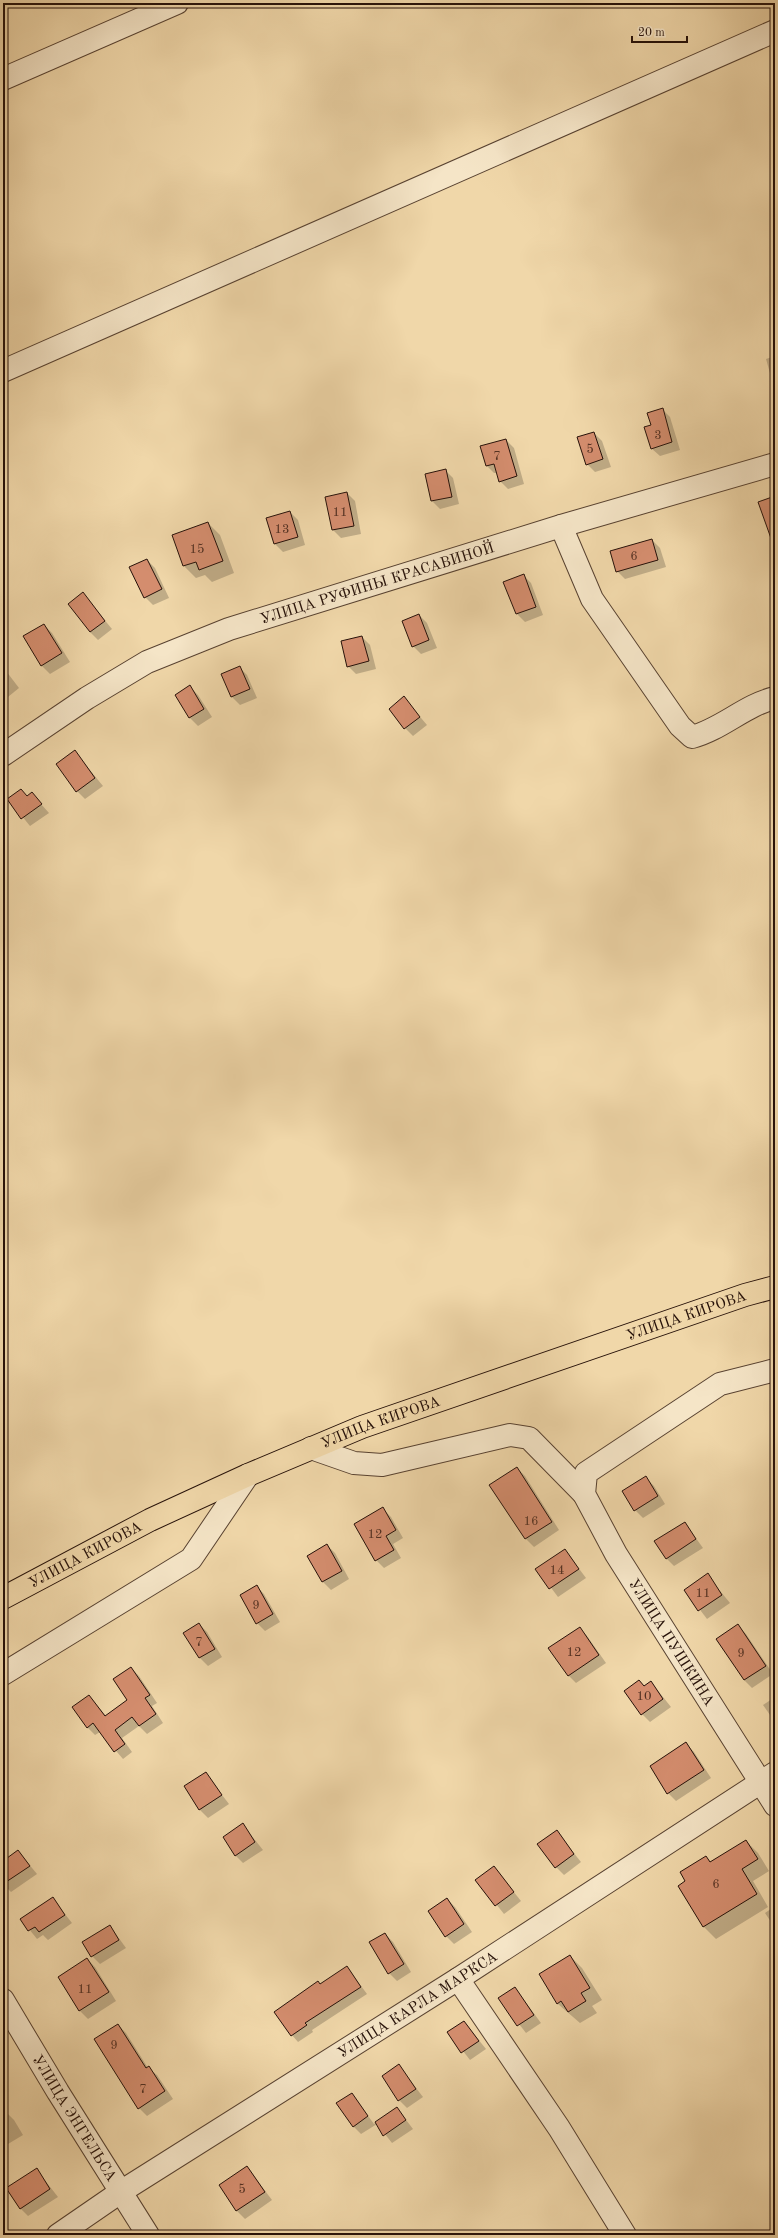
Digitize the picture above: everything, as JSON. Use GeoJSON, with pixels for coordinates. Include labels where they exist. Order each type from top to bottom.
{"type":"FeatureCollection","features":[{"type":"Feature","properties":{"kind":"main road","name":"УЛИЦА КИРОВА"},"geometry":{"type":"LineString","coordinates":[[3,1598],[150,1520],[248,1475],[362,1427],[744,1295],[775,1287]]}},
{"type":"Feature","properties":{"kind":"street"},"geometry":{"type":"LineString","coordinates":[[3,79],[177,3]]}},
{"type":"Feature","properties":{"kind":"street"},"geometry":{"type":"LineString","coordinates":[[3,372],[775,31]]}},
{"type":"Feature","properties":{"kind":"street","name":"УЛИЦА РУФИНЫ КРАСАВИНОЙ"},"geometry":{"type":"LineString","coordinates":[[3,755],[87,698],[146,662],[229,629],[561,526],[775,464]]}},
{"type":"Feature","properties":{"kind":"street"},"geometry":{"type":"LineString","coordinates":[[561,526],[592,599],[680,726],[692,737],[704,734],[762,701],[775,698]]}},
{"type":"Feature","properties":{"kind":"street"},"geometry":{"type":"LineString","coordinates":[[585,1483],[720,1384],[775,1370]]}},
{"type":"Feature","properties":{"kind":"street","name":"УЛИЦА ПУШКИНА"},"geometry":{"type":"LineString","coordinates":[[311,1448],[354,1463],[382,1465],[510,1435],[528,1438],[585,1483],[616,1554],[768,1777],[775,1805]]}},
{"type":"Feature","properties":{"kind":"street"},"geometry":{"type":"LineString","coordinates":[[3,1674],[191,1559],[248,1475]]}},
{"type":"Feature","properties":{"kind":"street","name":"УЛИЦА КАРЛА МАРКСА"},"geometry":{"type":"LineString","coordinates":[[58,2235],[122,2191],[458,1979],[768,1777]]}},
{"type":"Feature","properties":{"kind":"street"},"geometry":{"type":"LineString","coordinates":[[458,1979],[559,2128],[625,2235]]}},
{"type":"Feature","properties":{"kind":"street","name":"УЛИЦА ЭНГЕЛЬСА"},"geometry":{"type":"LineString","coordinates":[[3,2000],[58,2092],[122,2191],[148,2235]]}},
{"type":"Feature","properties":{"kind":"building"},"geometry":{"type":"Polygon","coordinates":[[[663,408],[672,442],[651,449],[644,427],[651,425],[647,413],[663,408]]]}},
{"type":"Feature","properties":{"kind":"building"},"geometry":{"type":"Polygon","coordinates":[[[594,432],[603,459],[586,465],[577,437],[594,432]]]}},
{"type":"Feature","properties":{"kind":"building"},"geometry":{"type":"Polygon","coordinates":[[[506,439],[517,476],[499,482],[494,464],[486,466],[480,446],[506,439]]]}},
{"type":"Feature","properties":{"kind":"building"},"geometry":{"type":"Polygon","coordinates":[[[446,469],[452,497],[431,501],[425,474],[446,469]]]}},
{"type":"Feature","properties":{"kind":"building"},"geometry":{"type":"Polygon","coordinates":[[[347,492],[354,526],[332,530],[325,497],[347,492]]]}},
{"type":"Feature","properties":{"kind":"building"},"geometry":{"type":"Polygon","coordinates":[[[775,496],[775,544],[773,544],[758,502],[775,496]]]}},
{"type":"Feature","properties":{"kind":"building"},"geometry":{"type":"Polygon","coordinates":[[[290,511],[298,537],[274,544],[266,518],[290,511]]]}},
{"type":"Feature","properties":{"kind":"building"},"geometry":{"type":"Polygon","coordinates":[[[208,522],[223,561],[199,570],[196,562],[183,566],[172,535],[208,522]]]}},
{"type":"Feature","properties":{"kind":"building"},"geometry":{"type":"Polygon","coordinates":[[[652,539],[658,560],[616,572],[610,551],[652,539]]]}},
{"type":"Feature","properties":{"kind":"building"},"geometry":{"type":"Polygon","coordinates":[[[147,559],[162,589],[144,598],[129,567],[147,559]]]}},
{"type":"Feature","properties":{"kind":"building"},"geometry":{"type":"Polygon","coordinates":[[[524,574],[536,607],[516,614],[503,582],[524,574]]]}},
{"type":"Feature","properties":{"kind":"building"},"geometry":{"type":"Polygon","coordinates":[[[83,592],[105,621],[90,632],[68,604],[83,592]]]}},
{"type":"Feature","properties":{"kind":"building"},"geometry":{"type":"Polygon","coordinates":[[[419,614],[429,640],[412,647],[402,621],[419,614]]]}},
{"type":"Feature","properties":{"kind":"building"},"geometry":{"type":"Polygon","coordinates":[[[44,624],[62,653],[41,666],[23,636],[44,624]]]}},
{"type":"Feature","properties":{"kind":"building"},"geometry":{"type":"Polygon","coordinates":[[[362,636],[369,661],[347,667],[341,641],[362,636]]]}},
{"type":"Feature","properties":{"kind":"building"},"geometry":{"type":"Polygon","coordinates":[[[240,666],[250,689],[231,697],[221,674],[240,666]]]}},
{"type":"Feature","properties":{"kind":"building"},"geometry":{"type":"Polygon","coordinates":[[[190,685],[204,709],[189,718],[175,695],[190,685]]]}},
{"type":"Feature","properties":{"kind":"building"},"geometry":{"type":"Polygon","coordinates":[[[404,696],[420,717],[404,729],[389,709],[404,696]]]}},
{"type":"Feature","properties":{"kind":"building"},"geometry":{"type":"Polygon","coordinates":[[[75,750],[95,778],[76,792],[56,764],[75,750]]]}},
{"type":"Feature","properties":{"kind":"building"},"geometry":{"type":"Polygon","coordinates":[[[21,789],[27,796],[32,792],[42,804],[21,819],[7,799],[21,789]]]}},
{"type":"Feature","properties":{"kind":"building"},"geometry":{"type":"Polygon","coordinates":[[[517,1467],[552,1522],[525,1539],[489,1485],[517,1467]]]}},
{"type":"Feature","properties":{"kind":"building"},"geometry":{"type":"Polygon","coordinates":[[[646,1476],[658,1496],[634,1511],[622,1491],[646,1476]]]}},
{"type":"Feature","properties":{"kind":"building"},"geometry":{"type":"Polygon","coordinates":[[[383,1507],[396,1530],[386,1536],[394,1550],[375,1561],[354,1524],[383,1507]]]}},
{"type":"Feature","properties":{"kind":"building"},"geometry":{"type":"Polygon","coordinates":[[[685,1522],[696,1539],[666,1559],[654,1541],[685,1522]]]}},
{"type":"Feature","properties":{"kind":"building"},"geometry":{"type":"Polygon","coordinates":[[[327,1544],[342,1571],[322,1582],[307,1556],[327,1544]]]}},
{"type":"Feature","properties":{"kind":"building"},"geometry":{"type":"Polygon","coordinates":[[[565,1549],[579,1569],[549,1589],[535,1569],[565,1549]]]}},
{"type":"Feature","properties":{"kind":"building"},"geometry":{"type":"Polygon","coordinates":[[[708,1573],[722,1595],[698,1611],[684,1590],[708,1573]]]}},
{"type":"Feature","properties":{"kind":"building"},"geometry":{"type":"Polygon","coordinates":[[[257,1585],[273,1614],[256,1624],[240,1595],[257,1585]]]}},
{"type":"Feature","properties":{"kind":"building"},"geometry":{"type":"Polygon","coordinates":[[[199,1623],[215,1649],[199,1658],[183,1633],[199,1623]]]}},
{"type":"Feature","properties":{"kind":"building"},"geometry":{"type":"Polygon","coordinates":[[[738,1624],[766,1666],[744,1680],[716,1639],[738,1624]]]}},
{"type":"Feature","properties":{"kind":"building"},"geometry":{"type":"Polygon","coordinates":[[[580,1627],[599,1655],[568,1676],[548,1648],[580,1627]]]}},
{"type":"Feature","properties":{"kind":"building"},"geometry":{"type":"Polygon","coordinates":[[[131,1667],[150,1695],[145,1698],[156,1714],[139,1726],[132,1717],[115,1730],[125,1744],[114,1752],[93,1723],[87,1728],[72,1707],[89,1695],[105,1716],[127,1700],[113,1679],[131,1667]]]}},
{"type":"Feature","properties":{"kind":"building"},"geometry":{"type":"Polygon","coordinates":[[[639,1680],[644,1686],[651,1681],[663,1699],[641,1715],[624,1691],[639,1680]]]}},
{"type":"Feature","properties":{"kind":"building"},"geometry":{"type":"Polygon","coordinates":[[[686,1742],[704,1770],[667,1794],[650,1766],[686,1742]]]}},
{"type":"Feature","properties":{"kind":"building"},"geometry":{"type":"Polygon","coordinates":[[[206,1772],[222,1795],[199,1810],[184,1786],[206,1772]]]}},
{"type":"Feature","properties":{"kind":"building"},"geometry":{"type":"Polygon","coordinates":[[[243,1823],[255,1842],[235,1856],[223,1837],[243,1823]]]}},
{"type":"Feature","properties":{"kind":"building"},"geometry":{"type":"Polygon","coordinates":[[[557,1830],[574,1854],[555,1868],[537,1844],[557,1830]]]}},
{"type":"Feature","properties":{"kind":"building"},"geometry":{"type":"Polygon","coordinates":[[[746,1840],[758,1859],[742,1869],[757,1894],[703,1927],[678,1886],[685,1881],[680,1872],[706,1856],[710,1862],[746,1840]]]}},
{"type":"Feature","properties":{"kind":"building"},"geometry":{"type":"Polygon","coordinates":[[[18,1850],[30,1866],[3,1884],[3,1861],[18,1850]]]}},
{"type":"Feature","properties":{"kind":"building"},"geometry":{"type":"Polygon","coordinates":[[[494,1866],[514,1892],[495,1906],[475,1880],[494,1866]]]}},
{"type":"Feature","properties":{"kind":"building"},"geometry":{"type":"Polygon","coordinates":[[[53,1897],[65,1915],[39,1932],[35,1927],[28,1931],[20,1919],[53,1897]]]}},
{"type":"Feature","properties":{"kind":"building"},"geometry":{"type":"Polygon","coordinates":[[[447,1898],[464,1924],[445,1937],[428,1911],[447,1898]]]}},
{"type":"Feature","properties":{"kind":"building"},"geometry":{"type":"Polygon","coordinates":[[[110,1925],[119,1940],[91,1957],[82,1942],[110,1925]]]}},
{"type":"Feature","properties":{"kind":"building"},"geometry":{"type":"Polygon","coordinates":[[[385,1933],[404,1964],[388,1974],[369,1942],[385,1933]]]}},
{"type":"Feature","properties":{"kind":"building"},"geometry":{"type":"Polygon","coordinates":[[[570,1955],[590,1988],[581,1993],[586,2001],[568,2012],[561,2001],[557,2004],[539,1974],[570,1955]]]}},
{"type":"Feature","properties":{"kind":"building"},"geometry":{"type":"Polygon","coordinates":[[[87,1958],[109,1992],[79,2011],[58,1977],[87,1958]]]}},
{"type":"Feature","properties":{"kind":"building"},"geometry":{"type":"Polygon","coordinates":[[[347,1966],[361,1987],[305,2023],[307,2025],[291,2036],[274,2012],[318,1981],[320,1984],[347,1966]]]}},
{"type":"Feature","properties":{"kind":"building"},"geometry":{"type":"Polygon","coordinates":[[[515,1987],[534,2015],[517,2026],[498,1998],[515,1987]]]}},
{"type":"Feature","properties":{"kind":"building"},"geometry":{"type":"Polygon","coordinates":[[[464,2021],[479,2041],[461,2053],[447,2032],[464,2021]]]}},
{"type":"Feature","properties":{"kind":"building"},"geometry":{"type":"Polygon","coordinates":[[[118,2024],[146,2068],[149,2066],[165,2091],[138,2109],[94,2039],[118,2024]]]}},
{"type":"Feature","properties":{"kind":"building"},"geometry":{"type":"Polygon","coordinates":[[[399,2064],[416,2089],[398,2101],[382,2076],[399,2064]]]}},
{"type":"Feature","properties":{"kind":"building"},"geometry":{"type":"Polygon","coordinates":[[[352,2093],[368,2116],[353,2127],[336,2103],[352,2093]]]}},
{"type":"Feature","properties":{"kind":"building"},"geometry":{"type":"Polygon","coordinates":[[[397,2107],[406,2120],[383,2136],[375,2122],[397,2107]]]}},
{"type":"Feature","properties":{"kind":"building"},"geometry":{"type":"Polygon","coordinates":[[[247,2166],[265,2192],[236,2211],[219,2185],[247,2166]]]}},
{"type":"Feature","properties":{"kind":"building"},"geometry":{"type":"Polygon","coordinates":[[[37,2168],[50,2189],[20,2209],[6,2188],[37,2168]]]}}]}
